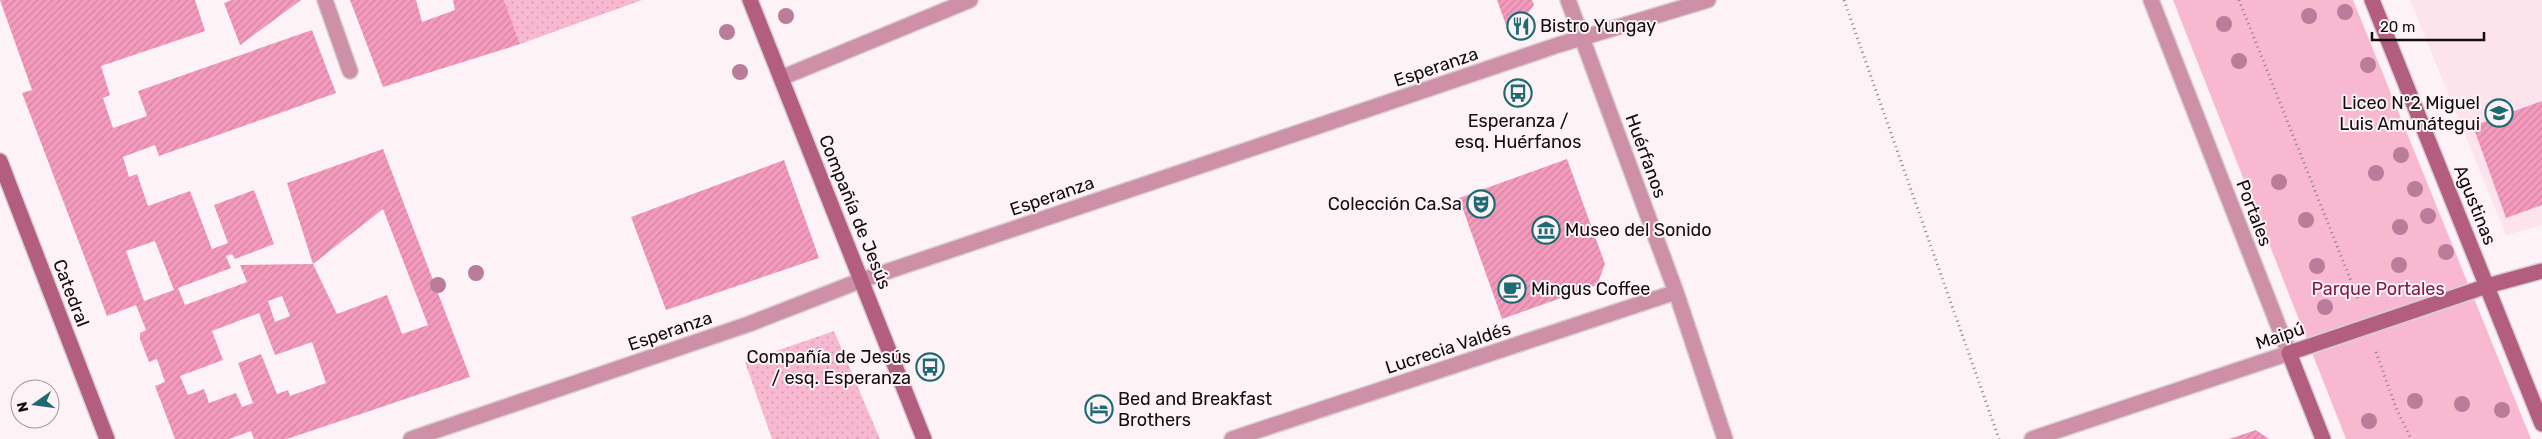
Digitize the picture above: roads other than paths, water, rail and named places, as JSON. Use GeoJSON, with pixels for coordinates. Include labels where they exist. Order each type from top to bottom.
{"type":"FeatureCollection","features":[{"type":"Feature","properties":{"kind":"street"},"geometry":{"type":"LineString","coordinates":[[325,0],[350,71]]}},
{"type":"Feature","properties":{"kind":"street","name":"Compañía de Jesús"},"geometry":{"type":"LineString","coordinates":[[750,0],[924,439]]}},
{"type":"Feature","properties":{"kind":"street"},"geometry":{"type":"LineString","coordinates":[[780,78],[970,0]]}},
{"type":"Feature","properties":{"kind":"street","name":"Huérfanos"},"geometry":{"type":"LineString","coordinates":[[1568,0],[1676,292],[1725,439]]}},
{"type":"Feature","properties":{"kind":"street","name":"Esperanza"},"geometry":{"type":"LineString","coordinates":[[411,439],[749,324],[862,280],[1583,38],[1708,0]]}},
{"type":"Feature","properties":{"kind":"street","name":"Portales"},"geometry":{"type":"LineString","coordinates":[[2151,0],[2323,439]]}},
{"type":"Feature","properties":{"kind":"street","name":"Agustinas"},"geometry":{"type":"LineString","coordinates":[[2372,0],[2542,424]]}},
{"type":"Feature","properties":{"kind":"street","name":"Catedral"},"geometry":{"type":"LineString","coordinates":[[0,161],[107,439]]}},
{"type":"Feature","properties":{"kind":"street","name":"Maipú"},"geometry":{"type":"LineString","coordinates":[[2032,439],[2487,286],[2542,271]]}},
{"type":"Feature","properties":{"kind":"street","name":"Lucrecia Valdés"},"geometry":{"type":"LineString","coordinates":[[1232,439],[1676,292]]}},
{"type":"Feature","properties":{"kind":"place","name":"Bistro Yungay"},"geometry":{"type":"Point","coordinates":[1521,26]}},
{"type":"Feature","properties":{"kind":"place","name":"Esperanza / esq. Huérfanos"},"geometry":{"type":"Point","coordinates":[1518,93]}},
{"type":"Feature","properties":{"kind":"place","name":"Liceo Nº2 Miguel Luis Amunátegui"},"geometry":{"type":"Point","coordinates":[2499,113]}},
{"type":"Feature","properties":{"kind":"place","name":"Colección Ca.Sa"},"geometry":{"type":"Point","coordinates":[1481,204]}},
{"type":"Feature","properties":{"kind":"place","name":"Museo del Sonido"},"geometry":{"type":"Point","coordinates":[1546,230]}},
{"type":"Feature","properties":{"kind":"place","name":"Mingus Coffee"},"geometry":{"type":"Point","coordinates":[1512,289]}},
{"type":"Feature","properties":{"kind":"place","name":"Compañía de Jesús / esq. Esperanza"},"geometry":{"type":"Point","coordinates":[930,367]}},
{"type":"Feature","properties":{"kind":"place","name":"Bed and Breakfast Brothers"},"geometry":{"type":"Point","coordinates":[1099,409]}},
{"type":"Feature","properties":{"kind":"park label","name":"Parque Portales"},"geometry":{"type":"Point","coordinates":[2378,289]}}]}
